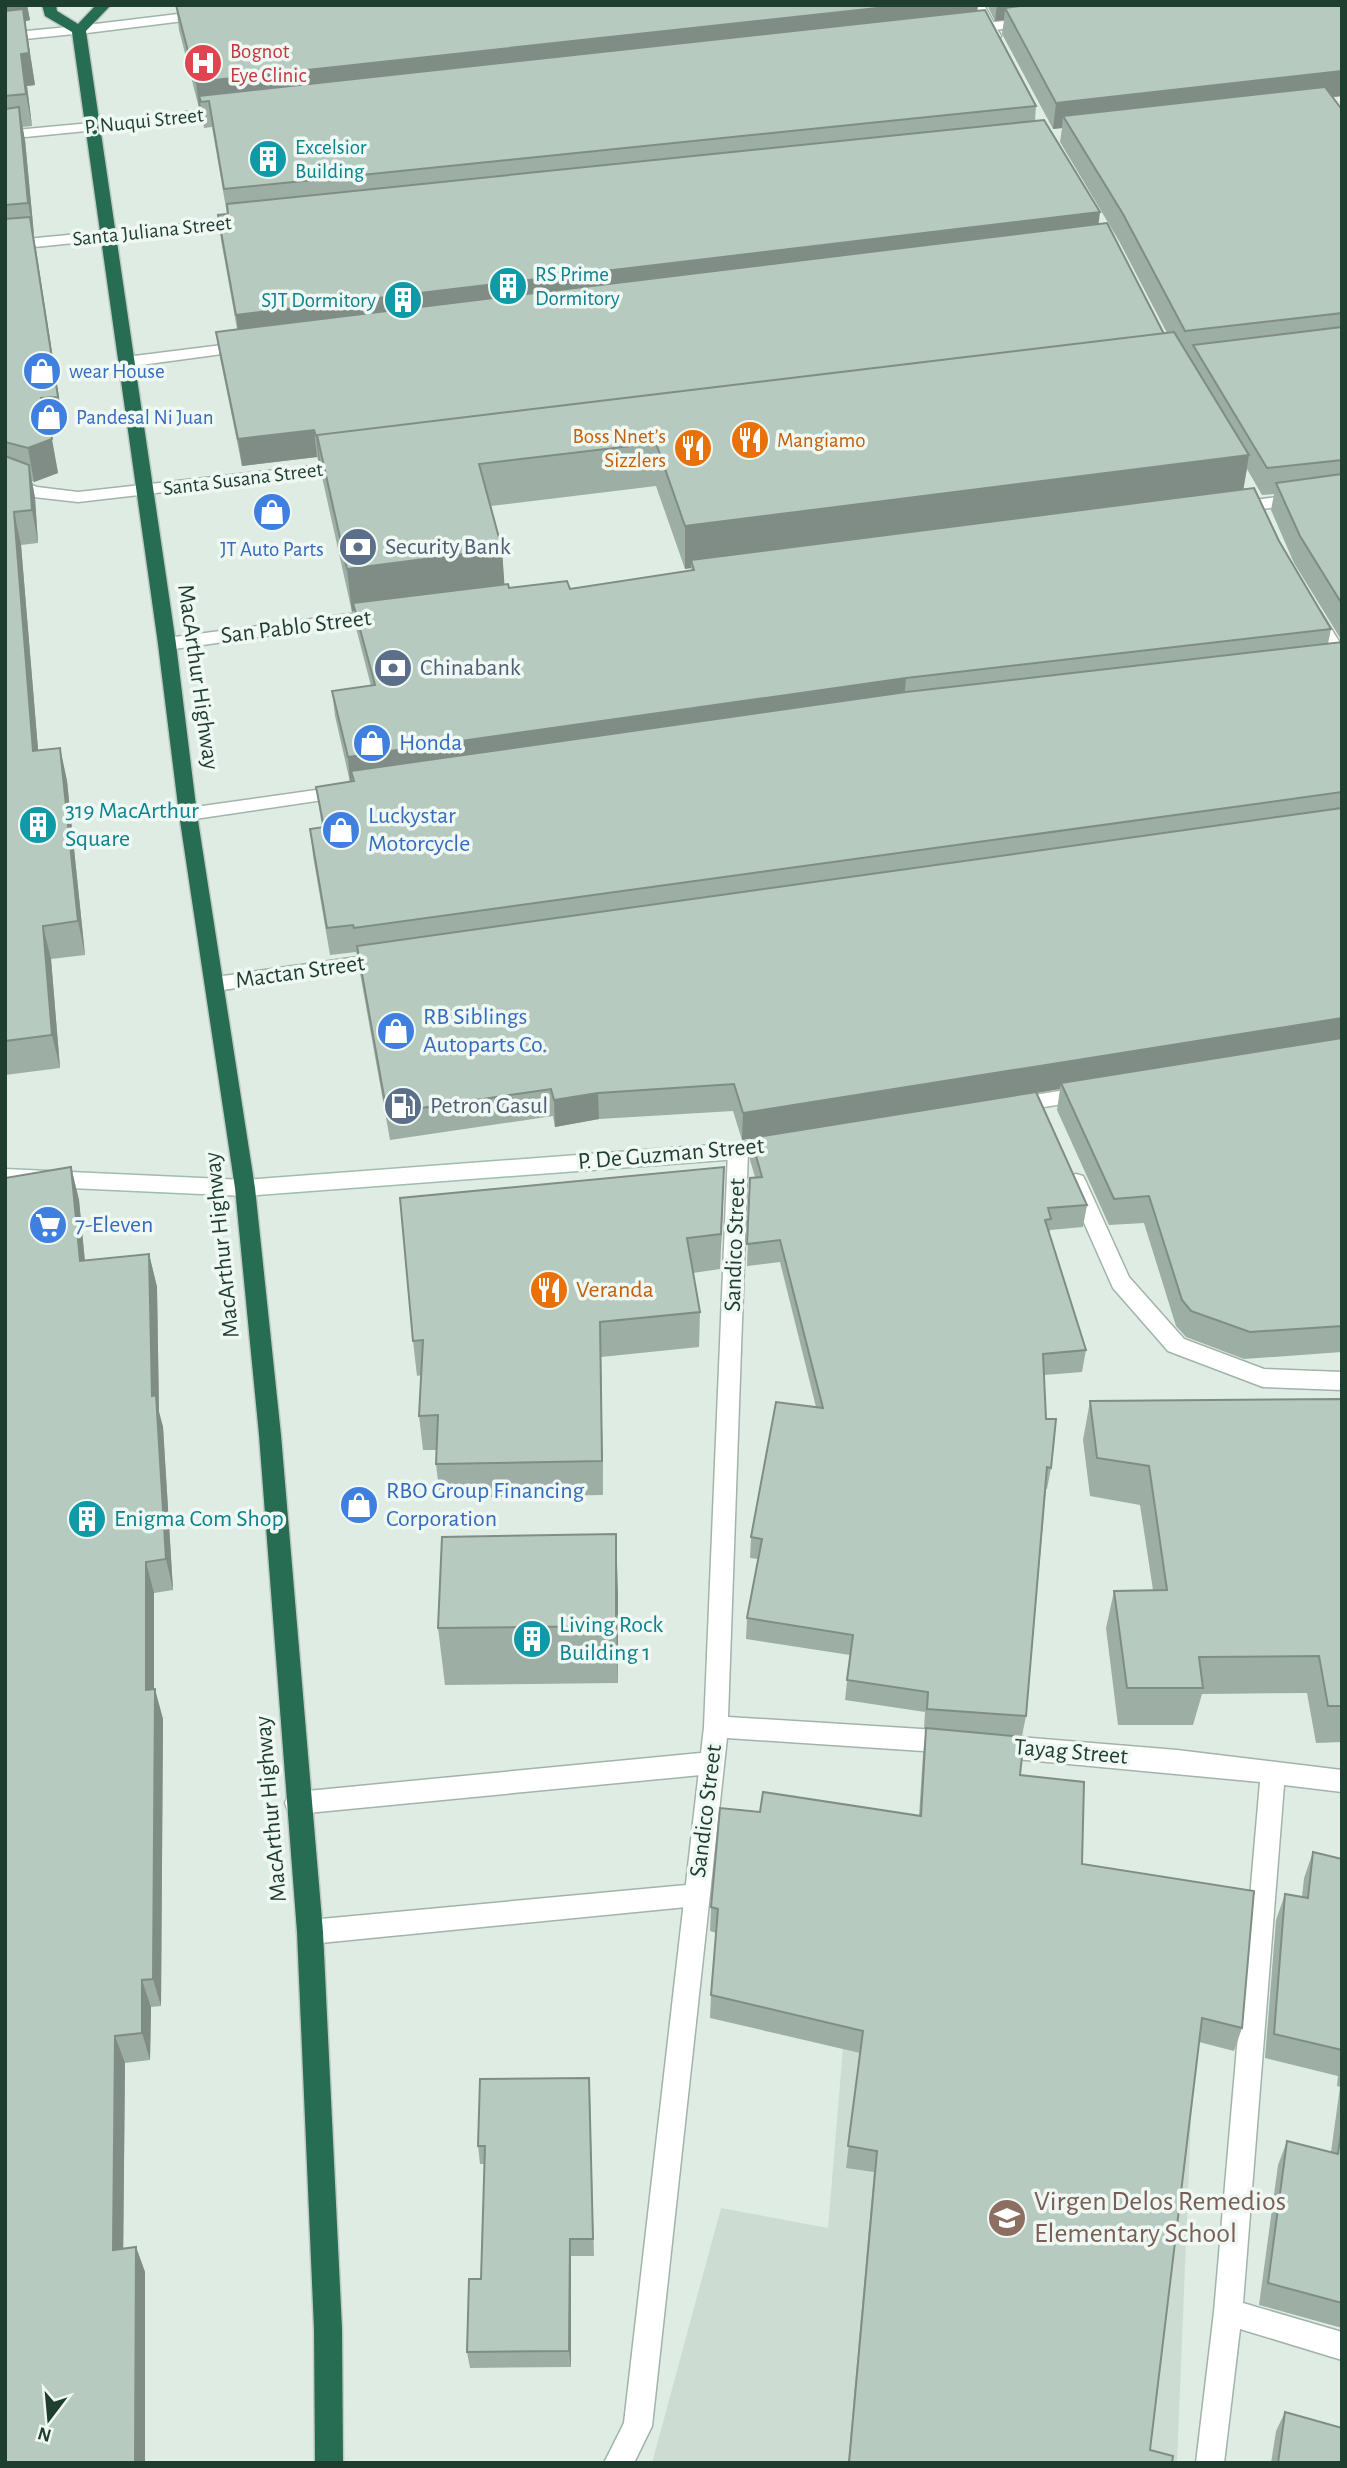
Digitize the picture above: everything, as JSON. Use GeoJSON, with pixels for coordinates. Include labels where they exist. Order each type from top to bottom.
{"type":"FeatureCollection","features":[{"type":"Feature","properties":{"kind":"highway"},"geometry":{"type":"LineString","coordinates":[[49,5],[50,13],[79,30],[104,5]]}},
{"type":"Feature","properties":{"kind":"highway","name":"MacArthur Highway"},"geometry":{"type":"LineString","coordinates":[[79,30],[146,491],[188,814],[246,1188],[270,1435],[297,1803],[310,1932],[330,2463]]}},
{"type":"Feature","properties":{"kind":"street"},"geometry":{"type":"LineString","coordinates":[[977,5],[1002,51]]}},
{"type":"Feature","properties":{"kind":"street"},"geometry":{"type":"LineString","coordinates":[[5,37],[221,14]]}},
{"type":"Feature","properties":{"kind":"street"},"geometry":{"type":"LineString","coordinates":[[947,31],[1042,21]]}},
{"type":"Feature","properties":{"kind":"street","name":"P. Nuqui Street"},"geometry":{"type":"LineString","coordinates":[[5,135],[243,110]]}},
{"type":"Feature","properties":{"kind":"street","name":"Santa Juliana Street"},"geometry":{"type":"LineString","coordinates":[[5,246],[260,220]]}},
{"type":"Feature","properties":{"kind":"street"},"geometry":{"type":"LineString","coordinates":[[126,362],[265,345]]}},
{"type":"Feature","properties":{"kind":"street","name":"Santa Susana Street"},"geometry":{"type":"LineString","coordinates":[[5,480],[53,496],[146,491],[365,464]]}},
{"type":"Feature","properties":{"kind":"street"},"geometry":{"type":"LineString","coordinates":[[1245,484],[1260,512]]}},
{"type":"Feature","properties":{"kind":"street"},"geometry":{"type":"LineString","coordinates":[[1216,510],[1260,512],[1342,493]]}},
{"type":"Feature","properties":{"kind":"street"},"geometry":{"type":"LineString","coordinates":[[1308,605],[1338,661]]}},
{"type":"Feature","properties":{"kind":"street","name":"San Pablo Street"},"geometry":{"type":"LineString","coordinates":[[167,644],[397,613]]}},
{"type":"Feature","properties":{"kind":"street"},"geometry":{"type":"LineString","coordinates":[[188,814],[366,789]]}},
{"type":"Feature","properties":{"kind":"street","name":"Mactan Street"},"geometry":{"type":"LineString","coordinates":[[216,984],[408,957]]}},
{"type":"Feature","properties":{"kind":"street"},"geometry":{"type":"LineString","coordinates":[[999,1108],[1108,1090]]}},
{"type":"Feature","properties":{"kind":"street"},"geometry":{"type":"LineString","coordinates":[[1040,1101],[1051,1125]]}},
{"type":"Feature","properties":{"kind":"street","name":"P. De Guzman Street"},"geometry":{"type":"LineString","coordinates":[[5,1177],[246,1188],[738,1151],[793,1142]]}},
{"type":"Feature","properties":{"kind":"street","name":"Sandico Street"},"geometry":{"type":"LineString","coordinates":[[618,2463],[639,2426],[657,2239],[716,1727],[738,1151]]}},
{"type":"Feature","properties":{"kind":"street"},"geometry":{"type":"LineString","coordinates":[[1067,1161],[1121,1282],[1175,1345],[1263,1378],[1342,1381]]}},
{"type":"Feature","properties":{"kind":"street","name":"Tayag Street"},"geometry":{"type":"LineString","coordinates":[[716,1727],[924,1740],[1177,1761],[1342,1781]]}},
{"type":"Feature","properties":{"kind":"street"},"geometry":{"type":"LineString","coordinates":[[297,1803],[711,1763]]}},
{"type":"Feature","properties":{"kind":"street"},"geometry":{"type":"LineString","coordinates":[[1210,2463],[1228,2312],[1273,1774]]}},
{"type":"Feature","properties":{"kind":"street"},"geometry":{"type":"LineString","coordinates":[[310,1932],[697,1895]]}},
{"type":"Feature","properties":{"kind":"street"},"geometry":{"type":"LineString","coordinates":[[1228,2312],[1342,2346]]}},
{"type":"Feature","properties":{"kind":"shaded area","name":"Virgen Delos Remedios Elementary School"},"geometry":{"type":"Polygon","coordinates":[[[848,1987],[1195,2023],[1177,2463],[652,2463],[721,2208],[828,2228],[848,1987]]]}},
{"type":"Feature","properties":{"kind":"building"},"geometry":{"type":"Polygon","coordinates":[[[176,5],[905,5],[196,82],[176,5]]]}},
{"type":"Feature","properties":{"kind":"building"},"geometry":{"type":"Polygon","coordinates":[[[1028,5],[1342,5],[1342,71],[1056,103],[1005,8],[1028,5]]]}},
{"type":"Feature","properties":{"kind":"building"},"geometry":{"type":"Polygon","coordinates":[[[23,9],[29,53],[21,54],[26,94],[5,96],[5,11],[23,9]]]}},
{"type":"Feature","properties":{"kind":"building"},"geometry":{"type":"Polygon","coordinates":[[[985,10],[1036,106],[224,189],[209,101],[201,102],[199,96],[985,10]]]}},
{"type":"Feature","properties":{"kind":"building"},"geometry":{"type":"Polygon","coordinates":[[[1325,87],[1342,108],[1342,313],[1185,331],[1123,214],[1063,116],[1325,87]]]}},
{"type":"Feature","properties":{"kind":"building"},"geometry":{"type":"Polygon","coordinates":[[[19,107],[28,203],[5,205],[5,109],[19,107]]]}},
{"type":"Feature","properties":{"kind":"building"},"geometry":{"type":"Polygon","coordinates":[[[1044,120],[1100,212],[236,315],[218,215],[228,214],[227,204],[1044,120]]]}},
{"type":"Feature","properties":{"kind":"building"},"geometry":{"type":"Polygon","coordinates":[[[30,217],[58,397],[41,398],[52,439],[28,448],[5,442],[5,219],[30,217]]]}},
{"type":"Feature","properties":{"kind":"building"},"geometry":{"type":"Polygon","coordinates":[[[1107,223],[1164,334],[316,436],[314,430],[238,439],[216,332],[1107,223]]]}},
{"type":"Feature","properties":{"kind":"building"},"geometry":{"type":"Polygon","coordinates":[[[1342,327],[1342,460],[1267,468],[1193,345],[1342,327]]]}},
{"type":"Feature","properties":{"kind":"building"},"geometry":{"type":"Polygon","coordinates":[[[1174,332],[1249,455],[685,526],[656,443],[479,464],[502,549],[347,569],[317,435],[1174,332]]]}},
{"type":"Feature","properties":{"kind":"building"},"geometry":{"type":"Polygon","coordinates":[[[5,456],[29,465],[32,510],[14,512],[33,751],[60,748],[78,921],[43,926],[52,1035],[5,1041],[5,456]]]}},
{"type":"Feature","properties":{"kind":"building"},"geometry":{"type":"Polygon","coordinates":[[[1342,474],[1342,604],[1300,536],[1276,483],[1342,474]]]}},
{"type":"Feature","properties":{"kind":"building"},"geometry":{"type":"Polygon","coordinates":[[[1254,488],[1279,541],[1331,629],[906,678],[348,757],[332,691],[375,685],[353,603],[508,584],[509,588],[567,581],[570,589],[694,570],[691,560],[1254,488]]]}},
{"type":"Feature","properties":{"kind":"building"},"geometry":{"type":"Polygon","coordinates":[[[1342,642],[1342,792],[354,928],[353,925],[327,928],[310,829],[324,827],[316,787],[354,781],[351,771],[906,692],[1342,642]]]}},
{"type":"Feature","properties":{"kind":"building"},"geometry":{"type":"Polygon","coordinates":[[[1342,808],[1342,1018],[743,1113],[734,1084],[598,1093],[554,1100],[551,1089],[387,1113],[357,946],[1342,808]]]}},
{"type":"Feature","properties":{"kind":"building"},"geometry":{"type":"Polygon","coordinates":[[[1342,1038],[1342,1326],[1250,1332],[1191,1311],[1182,1300],[1149,1196],[1114,1199],[1061,1083],[1342,1038]]]}},
{"type":"Feature","properties":{"kind":"building"},"geometry":{"type":"Polygon","coordinates":[[[1036,1092],[1087,1205],[1048,1208],[1051,1219],[1045,1220],[1086,1350],[1043,1354],[1046,1419],[1056,1419],[1051,1468],[1047,1467],[1026,1716],[927,1709],[928,1692],[847,1680],[853,1635],[747,1618],[762,1539],[751,1537],[776,1402],[823,1408],[780,1240],[747,1244],[750,1178],[762,1177],[751,1138],[1036,1092]]]}},
{"type":"Feature","properties":{"kind":"building"},"geometry":{"type":"Polygon","coordinates":[[[71,1167],[80,1261],[149,1254],[152,1396],[156,1395],[166,1559],[146,1562],[146,1690],[155,1689],[153,1979],[142,1980],[142,2033],[115,2036],[113,2250],[136,2247],[135,2463],[5,2463],[5,1178],[71,1167]]]}},
{"type":"Feature","properties":{"kind":"building"},"geometry":{"type":"Polygon","coordinates":[[[724,1167],[721,1234],[687,1238],[700,1312],[600,1322],[602,1461],[436,1464],[438,1415],[419,1416],[423,1340],[413,1341],[400,1198],[724,1167]]]}},
{"type":"Feature","properties":{"kind":"building"},"geometry":{"type":"Polygon","coordinates":[[[1342,1399],[1342,1706],[1328,1706],[1319,1656],[1199,1657],[1203,1688],[1127,1688],[1114,1591],[1167,1590],[1149,1466],[1097,1458],[1090,1401],[1342,1399]]]}},
{"type":"Feature","properties":{"kind":"building"},"geometry":{"type":"Polygon","coordinates":[[[616,1534],[616,1626],[438,1628],[442,1537],[616,1534]]]}},
{"type":"Feature","properties":{"kind":"building"},"geometry":{"type":"Polygon","coordinates":[[[926,1728],[1024,1737],[1020,1775],[1084,1782],[1082,1864],[1254,1891],[1242,2028],[1202,2018],[1150,2450],[1173,2456],[1172,2463],[849,2463],[877,2151],[848,2146],[863,2031],[711,1995],[718,1909],[711,1907],[720,1808],[760,1812],[763,1792],[921,1816],[926,1728]]]}},
{"type":"Feature","properties":{"kind":"building"},"geometry":{"type":"Polygon","coordinates":[[[1313,1852],[1342,1859],[1342,2050],[1274,2034],[1285,1894],[1308,1898],[1313,1852]]]}},
{"type":"Feature","properties":{"kind":"building"},"geometry":{"type":"Polygon","coordinates":[[[589,2078],[593,2239],[570,2239],[569,2351],[467,2352],[469,2279],[481,2279],[485,2146],[478,2146],[480,2079],[589,2078]]]}},
{"type":"Feature","properties":{"kind":"building"},"geometry":{"type":"Polygon","coordinates":[[[1342,2125],[1342,2303],[1268,2283],[1287,2141],[1338,2154],[1342,2125]]]}},
{"type":"Feature","properties":{"kind":"building"},"geometry":{"type":"Polygon","coordinates":[[[1285,2412],[1342,2428],[1342,2463],[1278,2463],[1285,2412]]]}},
{"type":"Feature","properties":{"kind":"place","name":"Bognot Eye Clinic"},"geometry":{"type":"Point","coordinates":[203,63]}},
{"type":"Feature","properties":{"kind":"place","name":"Excelsior Building"},"geometry":{"type":"Point","coordinates":[268,159]}},
{"type":"Feature","properties":{"kind":"place","name":"RS Prime Dormitory"},"geometry":{"type":"Point","coordinates":[508,286]}},
{"type":"Feature","properties":{"kind":"place","name":"SJT Dormitory"},"geometry":{"type":"Point","coordinates":[403,300]}},
{"type":"Feature","properties":{"kind":"place","name":"wear House"},"geometry":{"type":"Point","coordinates":[42,371]}},
{"type":"Feature","properties":{"kind":"place","name":"Pandesal Ni Juan"},"geometry":{"type":"Point","coordinates":[49,417]}},
{"type":"Feature","properties":{"kind":"place","name":"Mangiamo"},"geometry":{"type":"Point","coordinates":[750,440]}},
{"type":"Feature","properties":{"kind":"place","name":"Boss Nnet’s Sizzlers"},"geometry":{"type":"Point","coordinates":[693,448]}},
{"type":"Feature","properties":{"kind":"place","name":"JT Auto Parts"},"geometry":{"type":"Point","coordinates":[272,512]}},
{"type":"Feature","properties":{"kind":"place","name":"Security Bank"},"geometry":{"type":"Point","coordinates":[358,547]}},
{"type":"Feature","properties":{"kind":"place","name":"Chinabank"},"geometry":{"type":"Point","coordinates":[393,668]}},
{"type":"Feature","properties":{"kind":"place","name":"Honda"},"geometry":{"type":"Point","coordinates":[372,743]}},
{"type":"Feature","properties":{"kind":"place","name":"319 MacArthur Square"},"geometry":{"type":"Point","coordinates":[38,825]}},
{"type":"Feature","properties":{"kind":"place","name":"Luckystar Motorcycle"},"geometry":{"type":"Point","coordinates":[341,830]}},
{"type":"Feature","properties":{"kind":"place","name":"RB Siblings Autoparts Co."},"geometry":{"type":"Point","coordinates":[396,1031]}},
{"type":"Feature","properties":{"kind":"place","name":"Petron Gasul"},"geometry":{"type":"Point","coordinates":[403,1106]}},
{"type":"Feature","properties":{"kind":"place","name":"7-Eleven"},"geometry":{"type":"Point","coordinates":[48,1225]}},
{"type":"Feature","properties":{"kind":"place","name":"Veranda"},"geometry":{"type":"Point","coordinates":[549,1290]}},
{"type":"Feature","properties":{"kind":"place","name":"RBO Group Financing Corporation"},"geometry":{"type":"Point","coordinates":[359,1505]}},
{"type":"Feature","properties":{"kind":"place","name":"Enigma Com Shop"},"geometry":{"type":"Point","coordinates":[87,1519]}},
{"type":"Feature","properties":{"kind":"place","name":"Living Rock Building 1"},"geometry":{"type":"Point","coordinates":[532,1639]}},
{"type":"Feature","properties":{"kind":"place","name":"Virgen Delos Remedios Elementary School"},"geometry":{"type":"Point","coordinates":[1007,2218]}}]}
